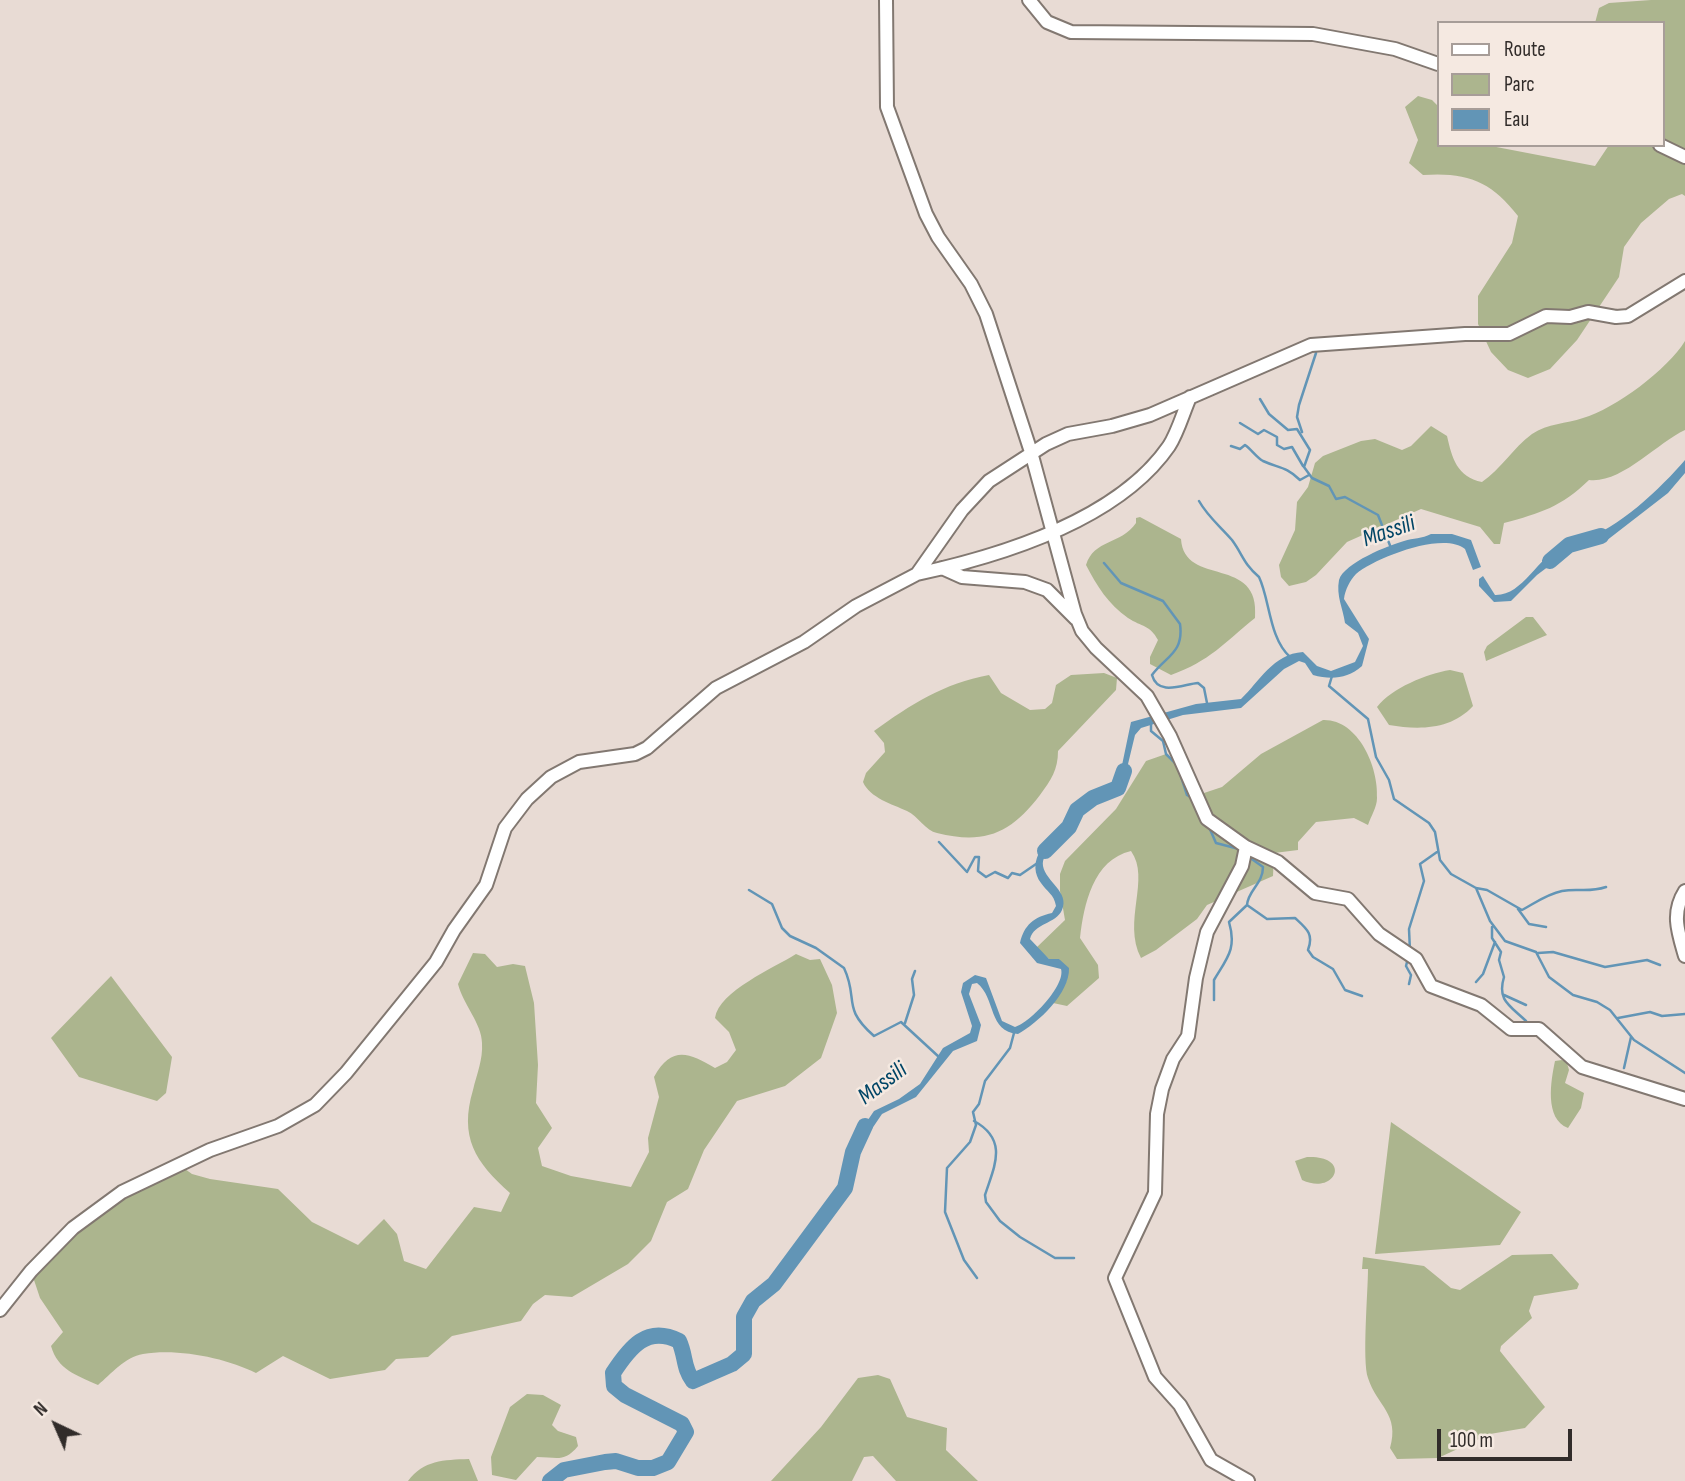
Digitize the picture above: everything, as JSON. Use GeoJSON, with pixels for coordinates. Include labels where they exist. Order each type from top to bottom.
{"type":"FeatureCollection","features":[{"type":"Feature","properties":{"kind":"street"},"geometry":{"type":"LineString","coordinates":[[886,0],[887,107],[926,214],[938,237],[971,284],[986,314],[1031,452],[1078,621]]}},
{"type":"Feature","properties":{"kind":"street"},"geometry":{"type":"LineString","coordinates":[[1029,0],[1047,22],[1071,32],[1313,34],[1395,50],[1436,63]]}},
{"type":"Feature","properties":{"kind":"street"},"geometry":{"type":"LineString","coordinates":[[1664,147],[1685,157]]}},
{"type":"Feature","properties":{"kind":"street"},"geometry":{"type":"LineString","coordinates":[[917,574],[962,510],[989,481],[1031,452],[1068,434],[1111,426],[1190,397],[1311,345],[1465,334],[1508,334],[1546,316],[1570,317],[1588,312],[1616,317],[1628,316],[1685,281]]}},
{"type":"Feature","properties":{"kind":"street"},"geometry":{"type":"LineString","coordinates":[[0,1310],[32,1270],[73,1228],[122,1192],[210,1150],[278,1126],[315,1105],[346,1073],[436,962],[454,930],[486,885],[505,828],[527,799],[551,777],[579,762],[635,754],[647,748],[716,688],[804,642],[856,606],[917,574],[1010,549],[1054,531],[1096,509],[1132,484],[1170,445],[1190,397]]}},
{"type":"Feature","properties":{"kind":"street"},"geometry":{"type":"LineString","coordinates":[[942,568],[962,577],[1025,583],[1047,590],[1078,621],[1096,648],[1147,696],[1170,736],[1208,819],[1246,847],[1278,862],[1315,892],[1348,899],[1379,934],[1416,959],[1432,986],[1481,1005],[1511,1029],[1539,1029],[1582,1067],[1623,1082],[1668,1092],[1685,1099]]}},
{"type":"Feature","properties":{"kind":"street"},"geometry":{"type":"LineString","coordinates":[[1246,847],[1242,866],[1207,932],[1196,978],[1188,1037],[1173,1059],[1163,1089],[1157,1114],[1155,1193],[1115,1278],[1155,1377],[1180,1405],[1211,1460],[1248,1481]]}},
{"type":"Feature","properties":{"kind":"street"},"geometry":{"type":"LineString","coordinates":[[1685,891],[1676,909],[1678,931],[1685,956]]}},
{"type":"Feature","properties":{"kind":"green space"},"geometry":{"type":"Polygon","coordinates":[[[1685,0],[1685,196],[1682,194],[1669,199],[1641,223],[1624,247],[1619,277],[1577,340],[1550,369],[1528,378],[1508,370],[1491,352],[1478,324],[1478,296],[1512,243],[1518,216],[1498,194],[1477,181],[1453,175],[1423,175],[1409,163],[1418,140],[1405,107],[1418,96],[1436,104],[1436,147],[1496,147],[1595,166],[1608,147],[1664,147],[1664,21],[1596,21],[1599,8],[1609,3],[1685,0]]]}},
{"type":"Feature","properties":{"kind":"green space"},"geometry":{"type":"Polygon","coordinates":[[[1685,341],[1685,430],[1614,476],[1589,480],[1569,497],[1550,508],[1504,523],[1500,544],[1494,544],[1480,527],[1421,509],[1347,542],[1306,582],[1289,586],[1281,577],[1279,565],[1295,530],[1297,502],[1308,487],[1315,463],[1323,456],[1361,441],[1375,439],[1402,450],[1411,446],[1431,426],[1447,436],[1461,471],[1482,482],[1532,434],[1596,413],[1640,387],[1666,364],[1685,341]]]}},
{"type":"Feature","properties":{"kind":"green space"},"geometry":{"type":"Polygon","coordinates":[[[1140,517],[1181,539],[1185,554],[1195,563],[1235,578],[1246,586],[1254,598],[1255,618],[1207,657],[1171,675],[1150,664],[1150,657],[1158,640],[1155,635],[1128,618],[1109,601],[1086,565],[1095,551],[1130,530],[1136,523],[1136,518],[1140,517]]]}},
{"type":"Feature","properties":{"kind":"green space"},"geometry":{"type":"Polygon","coordinates":[[[1526,617],[1533,617],[1547,635],[1486,661],[1484,652],[1487,646],[1526,617]]]}},
{"type":"Feature","properties":{"kind":"green space"},"geometry":{"type":"Polygon","coordinates":[[[1450,670],[1463,673],[1473,706],[1445,724],[1423,728],[1389,725],[1377,707],[1383,700],[1410,683],[1450,670]]]}},
{"type":"Feature","properties":{"kind":"green space"},"geometry":{"type":"Polygon","coordinates":[[[1104,673],[1117,678],[1116,690],[1058,751],[1053,774],[1029,808],[1018,819],[996,833],[969,837],[933,832],[911,813],[876,796],[863,782],[866,773],[885,752],[884,743],[874,731],[942,689],[989,675],[1001,693],[1030,710],[1045,709],[1052,703],[1056,685],[1071,675],[1104,673]]]}},
{"type":"Feature","properties":{"kind":"green space"},"geometry":{"type":"Polygon","coordinates":[[[1323,720],[1346,727],[1356,736],[1370,759],[1377,786],[1377,798],[1368,825],[1354,818],[1316,822],[1298,842],[1298,850],[1274,853],[1273,876],[1207,905],[1197,919],[1141,958],[1134,930],[1138,887],[1136,862],[1131,851],[1118,856],[1099,874],[1093,885],[1082,925],[1080,938],[1098,965],[1099,978],[1067,1006],[1053,1003],[1067,980],[1059,959],[1049,959],[1036,948],[1065,920],[1060,874],[1065,861],[1116,809],[1146,761],[1166,754],[1178,766],[1184,787],[1192,797],[1222,787],[1261,754],[1323,720]]]}},
{"type":"Feature","properties":{"kind":"green space"},"geometry":{"type":"Polygon","coordinates":[[[473,953],[485,954],[497,967],[513,964],[525,966],[534,1003],[538,1065],[536,1103],[552,1128],[538,1148],[542,1166],[571,1176],[631,1187],[649,1152],[648,1138],[659,1097],[654,1077],[661,1067],[674,1056],[682,1055],[715,1068],[727,1062],[736,1050],[729,1032],[715,1018],[726,999],[762,973],[796,954],[810,960],[820,959],[832,985],[837,1013],[821,1058],[785,1086],[737,1101],[704,1150],[688,1189],[667,1202],[651,1241],[628,1264],[572,1297],[545,1295],[533,1304],[521,1321],[452,1336],[428,1357],[396,1359],[385,1370],[330,1379],[283,1356],[256,1373],[231,1363],[201,1356],[157,1352],[136,1356],[124,1362],[98,1385],[75,1375],[58,1361],[51,1346],[63,1332],[40,1298],[31,1271],[73,1228],[178,1164],[192,1174],[210,1179],[278,1189],[312,1222],[358,1245],[384,1219],[397,1234],[404,1261],[426,1269],[474,1207],[501,1212],[510,1193],[479,1159],[469,1135],[469,1107],[481,1061],[482,1043],[479,1029],[458,984],[473,953]]]}},
{"type":"Feature","properties":{"kind":"green space"},"geometry":{"type":"Polygon","coordinates":[[[111,976],[172,1057],[166,1093],[157,1101],[79,1077],[51,1038],[111,976]]]}},
{"type":"Feature","properties":{"kind":"green space"},"geometry":{"type":"Polygon","coordinates":[[[1562,1060],[1567,1063],[1569,1070],[1565,1083],[1584,1093],[1581,1108],[1568,1128],[1555,1116],[1551,1098],[1555,1061],[1562,1060]]]}},
{"type":"Feature","properties":{"kind":"green space"},"geometry":{"type":"Polygon","coordinates":[[[1391,1122],[1521,1212],[1500,1245],[1375,1254],[1391,1122]]]}},
{"type":"Feature","properties":{"kind":"green space"},"geometry":{"type":"Polygon","coordinates":[[[1307,1157],[1330,1162],[1335,1168],[1335,1174],[1324,1183],[1314,1184],[1302,1180],[1295,1161],[1307,1157]]]}},
{"type":"Feature","properties":{"kind":"green space"},"geometry":{"type":"Polygon","coordinates":[[[1552,1254],[1579,1284],[1577,1289],[1534,1296],[1529,1311],[1532,1318],[1501,1346],[1500,1351],[1545,1407],[1525,1428],[1490,1434],[1438,1458],[1397,1459],[1390,1448],[1390,1418],[1372,1388],[1366,1369],[1368,1269],[1362,1269],[1363,1257],[1424,1266],[1451,1288],[1460,1290],[1512,1255],[1552,1254]]]}},
{"type":"Feature","properties":{"kind":"green space"},"geometry":{"type":"Polygon","coordinates":[[[878,1375],[890,1379],[907,1417],[947,1428],[946,1450],[978,1481],[896,1481],[873,1456],[864,1457],[852,1481],[771,1481],[821,1427],[858,1378],[878,1375]]]}},
{"type":"Feature","properties":{"kind":"green space"},"geometry":{"type":"Polygon","coordinates":[[[527,1394],[543,1395],[561,1405],[552,1425],[558,1431],[576,1437],[578,1446],[564,1457],[537,1457],[516,1480],[492,1475],[491,1457],[510,1407],[527,1394]]]}},
{"type":"Feature","properties":{"kind":"green space"},"geometry":{"type":"Polygon","coordinates":[[[469,1459],[478,1481],[408,1481],[427,1465],[469,1459]]]}},
{"type":"Feature","properties":{"kind":"water"},"geometry":{"type":"Polygon","coordinates":[[[1685,460],[1685,473],[1668,493],[1606,541],[1583,541],[1610,527],[1638,507],[1685,460]]]}},
{"type":"Feature","properties":{"kind":"water"},"geometry":{"type":"Polygon","coordinates":[[[1431,534],[1452,534],[1471,540],[1481,567],[1473,570],[1465,549],[1455,544],[1441,543],[1393,554],[1356,574],[1348,585],[1344,599],[1369,639],[1362,666],[1345,676],[1326,678],[1313,675],[1305,663],[1299,661],[1284,669],[1241,708],[1183,715],[1141,728],[1135,735],[1122,789],[1117,791],[1113,787],[1121,770],[1131,722],[1196,704],[1241,699],[1275,663],[1293,654],[1303,652],[1317,666],[1331,671],[1355,662],[1363,646],[1358,633],[1345,623],[1338,591],[1339,580],[1349,567],[1378,551],[1431,534]]]}},
{"type":"Feature","properties":{"kind":"water"},"geometry":{"type":"Polygon","coordinates":[[[1562,547],[1569,551],[1537,575],[1511,601],[1494,602],[1479,586],[1479,579],[1483,576],[1495,595],[1505,594],[1522,583],[1545,559],[1562,547]]]}},
{"type":"Feature","properties":{"kind":"water"},"geometry":{"type":"Polygon","coordinates":[[[1058,832],[1057,841],[1045,856],[1043,866],[1060,892],[1064,904],[1059,915],[1036,930],[1030,939],[1049,959],[1059,959],[1069,968],[1068,978],[1059,997],[1035,1023],[1018,1034],[1008,1032],[1002,1027],[983,989],[977,983],[972,984],[969,994],[981,1025],[977,1041],[953,1051],[916,1097],[882,1114],[861,1145],[853,1142],[874,1111],[899,1099],[920,1084],[943,1048],[970,1033],[972,1026],[961,992],[963,983],[975,975],[986,978],[1002,1021],[1015,1027],[1029,1018],[1053,993],[1061,976],[1061,969],[1037,963],[1020,943],[1024,931],[1031,923],[1052,913],[1056,906],[1037,876],[1036,861],[1042,848],[1058,832]]]}},
{"type":"Feature","properties":{"kind":"waterway"},"geometry":{"type":"LineString","coordinates":[[1302,432],[1297,417],[1299,405],[1316,353]]}},
{"type":"Feature","properties":{"kind":"waterway"},"geometry":{"type":"LineString","coordinates":[[1260,399],[1269,414],[1288,430],[1297,429],[1310,450],[1304,467],[1312,478],[1329,486],[1336,499],[1345,497],[1378,515],[1391,548]]}},
{"type":"Feature","properties":{"kind":"waterway"},"geometry":{"type":"LineString","coordinates":[[1240,423],[1258,434],[1264,430],[1277,437],[1277,445],[1284,449],[1292,447],[1303,466]]}},
{"type":"Feature","properties":{"kind":"waterway"},"geometry":{"type":"LineString","coordinates":[[1231,446],[1240,449],[1245,445],[1258,458],[1286,470],[1300,480],[1309,475]]}},
{"type":"Feature","properties":{"kind":"waterway"},"geometry":{"type":"LineString","coordinates":[[1199,501],[1259,577],[1278,640],[1290,657]]}},
{"type":"Feature","properties":{"kind":"waterway","name":"Massili"},"geometry":{"type":"LineString","coordinates":[[1550,561],[1569,545],[1601,536]]}},
{"type":"Feature","properties":{"kind":"waterway"},"geometry":{"type":"LineString","coordinates":[[1104,563],[1121,583],[1163,601],[1180,624],[1181,634],[1177,648],[1152,675],[1155,682],[1160,686],[1172,688],[1198,683],[1204,688],[1207,703]]}},
{"type":"Feature","properties":{"kind":"waterway"},"geometry":{"type":"LineString","coordinates":[[1332,676],[1329,686],[1368,719],[1376,757],[1389,780],[1394,799],[1429,823],[1435,832],[1440,860],[1451,874],[1476,888],[1490,921],[1505,941],[1536,952],[1549,977],[1573,995],[1597,1002],[1610,1010],[1634,1040],[1685,1073]]}},
{"type":"Feature","properties":{"kind":"waterway"},"geometry":{"type":"LineString","coordinates":[[1151,723],[1151,731],[1163,741],[1166,754],[1177,765]]}},
{"type":"Feature","properties":{"kind":"waterway"},"geometry":{"type":"LineString","coordinates":[[1179,770],[1187,795],[1192,798]]}},
{"type":"Feature","properties":{"kind":"waterway","name":"Massili"},"geometry":{"type":"LineString","coordinates":[[1045,851],[1069,827],[1077,810],[1093,798],[1118,788],[1124,771]]}},
{"type":"Feature","properties":{"kind":"waterway"},"geometry":{"type":"LineString","coordinates":[[1209,827],[1216,843],[1239,849]]}},
{"type":"Feature","properties":{"kind":"waterway"},"geometry":{"type":"LineString","coordinates":[[939,842],[967,872],[975,857],[979,857],[978,871],[986,877],[995,872],[1008,878],[1012,873],[1020,875],[1039,862]]}},
{"type":"Feature","properties":{"kind":"waterway"},"geometry":{"type":"LineString","coordinates":[[1410,951],[1409,929],[1424,881],[1420,864],[1437,852]]}},
{"type":"Feature","properties":{"kind":"waterway"},"geometry":{"type":"LineString","coordinates":[[1249,857],[1263,867],[1261,878],[1247,905],[1267,919],[1295,918],[1308,932],[1308,950],[1313,957],[1333,969],[1345,990],[1362,996]]}},
{"type":"Feature","properties":{"kind":"waterway"},"geometry":{"type":"LineString","coordinates":[[1476,888],[1487,890],[1522,910],[1557,892],[1606,887]]}},
{"type":"Feature","properties":{"kind":"waterway"},"geometry":{"type":"LineString","coordinates":[[749,890],[772,904],[782,928],[790,936],[816,948],[844,968],[854,1010],[874,1036],[901,1022],[939,1057]]}},
{"type":"Feature","properties":{"kind":"waterway"},"geometry":{"type":"LineString","coordinates":[[1214,1000],[1214,980],[1227,959],[1231,946],[1229,922],[1247,905]]}},
{"type":"Feature","properties":{"kind":"waterway"},"geometry":{"type":"LineString","coordinates":[[1518,909],[1529,924],[1546,927]]}},
{"type":"Feature","properties":{"kind":"waterway"},"geometry":{"type":"LineString","coordinates":[[1492,927],[1492,938],[1501,952],[1499,960],[1504,977],[1503,997],[1526,1021]]}},
{"type":"Feature","properties":{"kind":"waterway"},"geometry":{"type":"LineString","coordinates":[[1476,982],[1483,974],[1495,942]]}},
{"type":"Feature","properties":{"kind":"waterway"},"geometry":{"type":"LineString","coordinates":[[1538,953],[1553,952],[1605,967],[1647,960],[1660,965]]}},
{"type":"Feature","properties":{"kind":"waterway"},"geometry":{"type":"LineString","coordinates":[[1408,958],[1406,966],[1411,975],[1409,984]]}},
{"type":"Feature","properties":{"kind":"waterway"},"geometry":{"type":"LineString","coordinates":[[905,1023],[914,995],[912,979],[915,971]]}},
{"type":"Feature","properties":{"kind":"waterway"},"geometry":{"type":"LineString","coordinates":[[1504,995],[1526,1005]]}},
{"type":"Feature","properties":{"kind":"waterway"},"geometry":{"type":"LineString","coordinates":[[1618,1018],[1650,1012],[1662,1016],[1685,1014]]}},
{"type":"Feature","properties":{"kind":"waterway"},"geometry":{"type":"LineString","coordinates":[[977,1278],[964,1260],[945,1212],[947,1168],[970,1142],[976,1125],[973,1112],[979,1104],[985,1081],[1010,1048],[1014,1033]]}},
{"type":"Feature","properties":{"kind":"waterway"},"geometry":{"type":"LineString","coordinates":[[1624,1068],[1631,1037]]}},
{"type":"Feature","properties":{"kind":"waterway"},"geometry":{"type":"LineString","coordinates":[[974,1121],[985,1128],[995,1145],[995,1164],[985,1195],[986,1202],[1000,1221],[1020,1237],[1055,1258],[1074,1258]]}},
{"type":"Feature","properties":{"kind":"waterway","name":"Massili"},"geometry":{"type":"LineString","coordinates":[[550,1481],[564,1470],[605,1462],[616,1461],[638,1468],[653,1468],[668,1462],[686,1432],[682,1424],[625,1395],[614,1386],[613,1373],[633,1347],[649,1337],[668,1337],[679,1341],[693,1381],[732,1364],[744,1354],[744,1317],[753,1301],[774,1284],[845,1188],[853,1152],[865,1126]]}}]}
